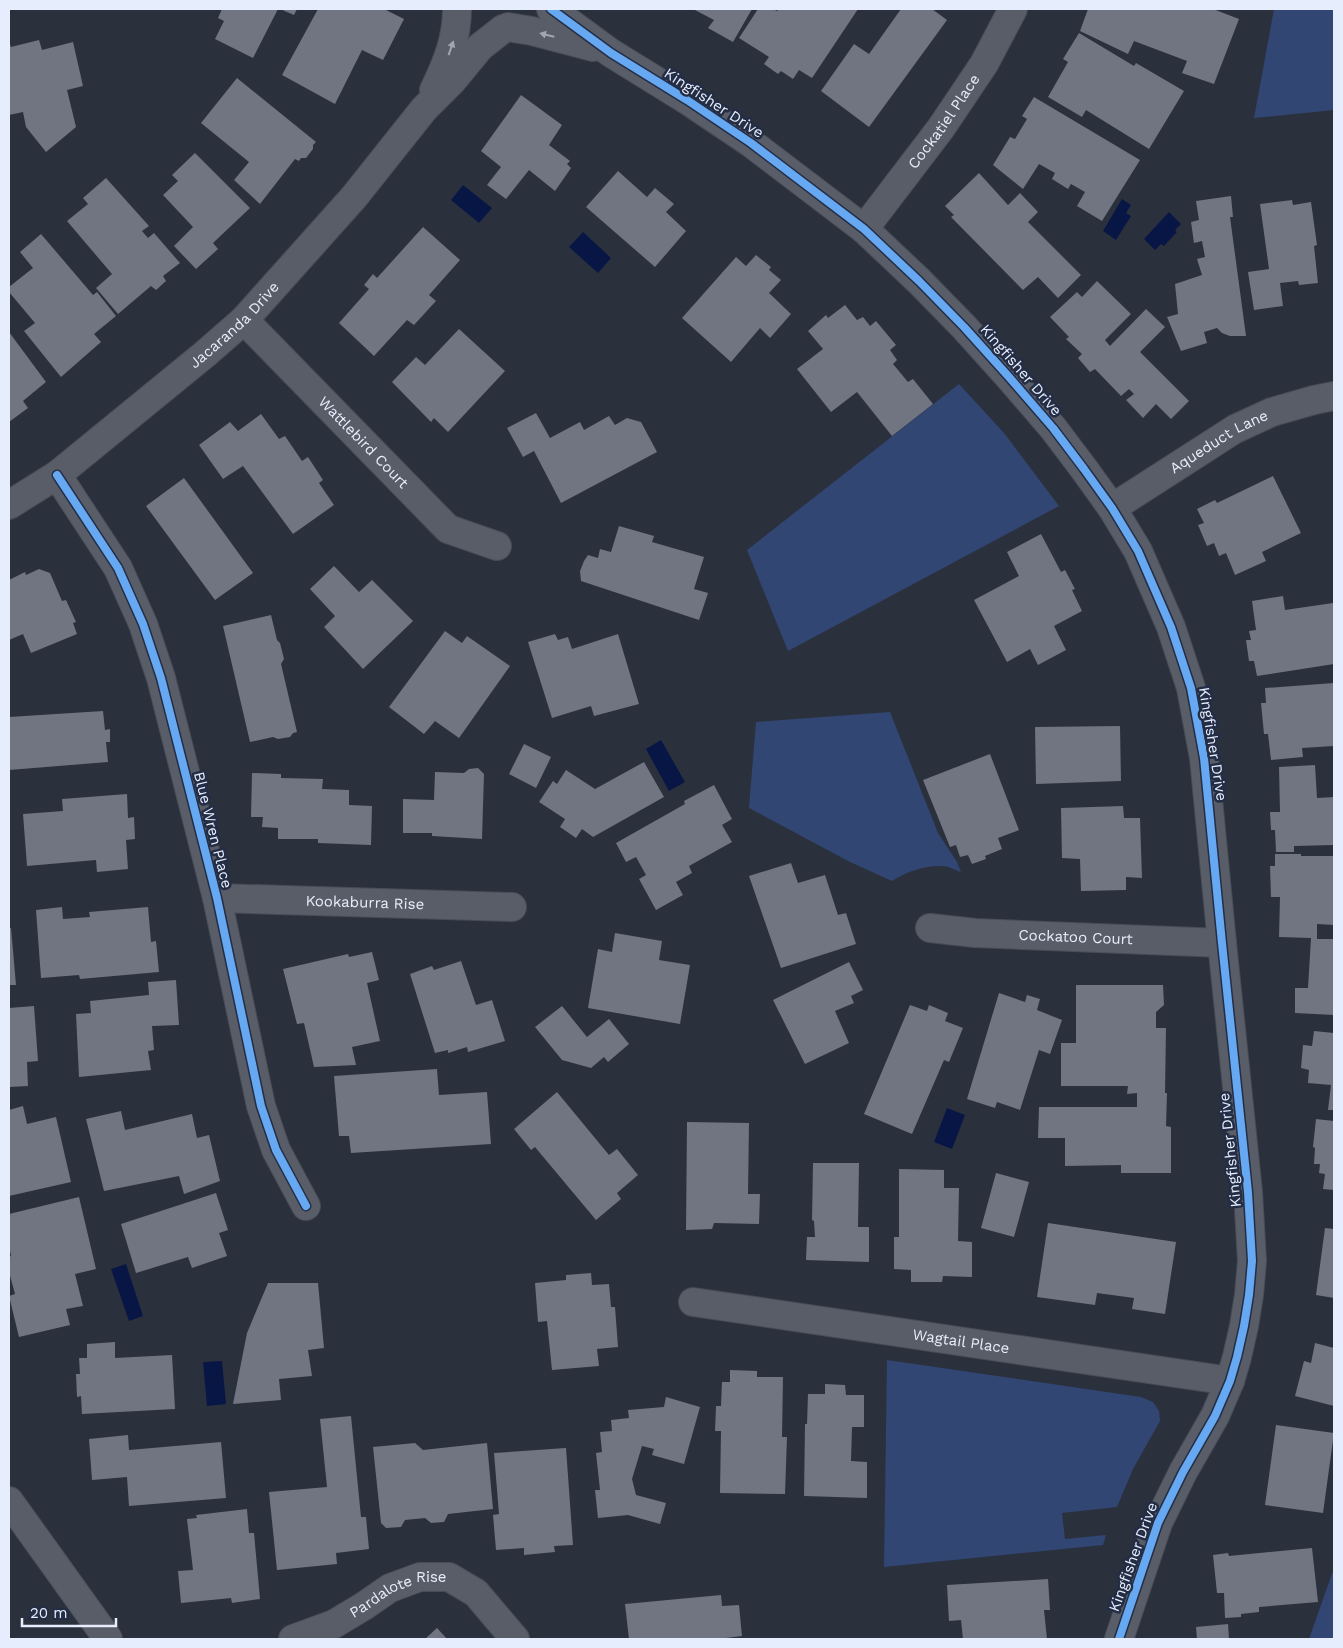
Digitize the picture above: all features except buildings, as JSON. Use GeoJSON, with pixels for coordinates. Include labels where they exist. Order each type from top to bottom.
{"type":"FeatureCollection","features":[{"type":"Feature","properties":{"kind":"street","name":"Kingfisher Drive"},"geometry":{"type":"LineString","coordinates":[[457,9],[472,26],[482,30],[493,31],[513,22],[532,31],[567,39],[611,53]]}},
{"type":"Feature","properties":{"kind":"street","name":"Jacaranda Drive"},"geometry":{"type":"LineString","coordinates":[[424,109],[444,70],[455,36],[457,9]]}},
{"type":"Feature","properties":{"kind":"street","name":"Kingfisher Drive"},"geometry":{"type":"LineString","coordinates":[[551,9],[611,53],[751,143],[864,229],[964,327],[1053,428],[1112,508],[1138,551],[1171,627],[1191,688],[1204,758],[1251,1230],[1252,1261],[1249,1295],[1241,1342],[1230,1381],[1215,1416],[1179,1480],[1158,1523],[1119,1639]]}},
{"type":"Feature","properties":{"kind":"street","name":"Cockatiel Place"},"geometry":{"type":"LineString","coordinates":[[864,229],[941,128],[984,64],[1013,9]]}},
{"type":"Feature","properties":{"kind":"street","name":"Jacaranda Drive"},"geometry":{"type":"LineString","coordinates":[[9,505],[57,475],[244,320],[354,197],[424,109],[452,81],[480,47],[513,22]]}},
{"type":"Feature","properties":{"kind":"street","name":"Wattlebird Court"},"geometry":{"type":"LineString","coordinates":[[244,320],[448,529],[497,546]]}},
{"type":"Feature","properties":{"kind":"street","name":"Aqueduct Lane"},"geometry":{"type":"LineString","coordinates":[[1112,508],[1236,429],[1272,412],[1334,396]]}},
{"type":"Feature","properties":{"kind":"street","name":"Blue Wren Place"},"geometry":{"type":"LineString","coordinates":[[57,475],[118,568],[143,624],[161,678],[217,898],[261,1106],[276,1150],[306,1206]]}},
{"type":"Feature","properties":{"kind":"street","name":"Kookaburra Rise"},"geometry":{"type":"LineString","coordinates":[[217,898],[512,907]]}},
{"type":"Feature","properties":{"kind":"street","name":"Cockatoo Court"},"geometry":{"type":"LineString","coordinates":[[930,928],[976,933],[1222,943]]}},
{"type":"Feature","properties":{"kind":"street","name":"Wagtail Place"},"geometry":{"type":"LineString","coordinates":[[693,1302],[1230,1381]]}},
{"type":"Feature","properties":{"kind":"street"},"geometry":{"type":"LineString","coordinates":[[9,1501],[108,1639]]}},
{"type":"Feature","properties":{"kind":"street","name":"Pardalote Rise"},"geometry":{"type":"LineString","coordinates":[[294,1639],[334,1624],[390,1588],[420,1577],[449,1577],[476,1593],[515,1639]]}},
{"type":"Feature","properties":{"kind":"shaded area"},"geometry":{"type":"Polygon","coordinates":[[[1274,9],[1334,9],[1334,110],[1254,118],[1274,9]]]}},
{"type":"Feature","properties":{"kind":"shaded area"},"geometry":{"type":"Polygon","coordinates":[[[463,185],[492,208],[479,223],[451,200],[463,185]]]}},
{"type":"Feature","properties":{"kind":"shaded area"},"geometry":{"type":"Polygon","coordinates":[[[1122,199],[1131,205],[1126,213],[1131,216],[1116,240],[1103,231],[1122,199]]]}},
{"type":"Feature","properties":{"kind":"shaded area"},"geometry":{"type":"Polygon","coordinates":[[[1169,212],[1181,224],[1175,230],[1177,232],[1164,246],[1161,244],[1155,250],[1144,239],[1169,212]]]}},
{"type":"Feature","properties":{"kind":"shaded area"},"geometry":{"type":"Polygon","coordinates":[[[583,232],[611,258],[598,273],[569,247],[583,232]]]}},
{"type":"Feature","properties":{"kind":"shaded area"},"geometry":{"type":"Polygon","coordinates":[[[959,384],[1004,433],[1059,506],[788,651],[747,550],[959,384]]]}},
{"type":"Feature","properties":{"kind":"shaded area"},"geometry":{"type":"Polygon","coordinates":[[[890,712],[938,833],[957,862],[961,872],[949,867],[936,866],[909,872],[892,881],[850,862],[749,808],[756,722],[890,712]]]}},
{"type":"Feature","properties":{"kind":"shaded area"},"geometry":{"type":"Polygon","coordinates":[[[661,740],[685,782],[669,791],[646,749],[661,740]]]}},
{"type":"Feature","properties":{"kind":"shaded area"},"geometry":{"type":"Polygon","coordinates":[[[947,1108],[965,1115],[952,1149],[934,1142],[947,1108]]]}},
{"type":"Feature","properties":{"kind":"shaded area"},"geometry":{"type":"Polygon","coordinates":[[[126,1264],[143,1316],[129,1321],[111,1269],[126,1264]]]}},
{"type":"Feature","properties":{"kind":"shaded area"},"geometry":{"type":"Polygon","coordinates":[[[887,1360],[1141,1397],[1153,1402],[1159,1411],[1160,1421],[1133,1469],[1117,1507],[1062,1513],[1065,1539],[1106,1535],[1103,1545],[884,1567],[887,1360]]]}},
{"type":"Feature","properties":{"kind":"shaded area"},"geometry":{"type":"Polygon","coordinates":[[[222,1361],[226,1404],[207,1406],[203,1362],[222,1361]]]}},
{"type":"Feature","properties":{"kind":"shaded area"},"geometry":{"type":"Polygon","coordinates":[[[1334,1568],[1334,1639],[1309,1639],[1334,1568]]]}},
{"type":"Feature","properties":{"kind":"cycle path"},"geometry":{"type":"LineString","coordinates":[[551,9],[611,53],[687,100],[751,143],[864,229],[919,281],[1009,377],[1053,428],[1084,469],[1112,508],[1138,551],[1171,627],[1191,688],[1204,758],[1248,1192],[1252,1261],[1244,1326],[1230,1381],[1215,1416],[1183,1472],[1158,1523],[1119,1639]]}},
{"type":"Feature","properties":{"kind":"cycle path"},"geometry":{"type":"LineString","coordinates":[[57,475],[118,568],[143,624],[161,678],[217,898],[261,1106],[276,1150],[306,1206]]}}]}
